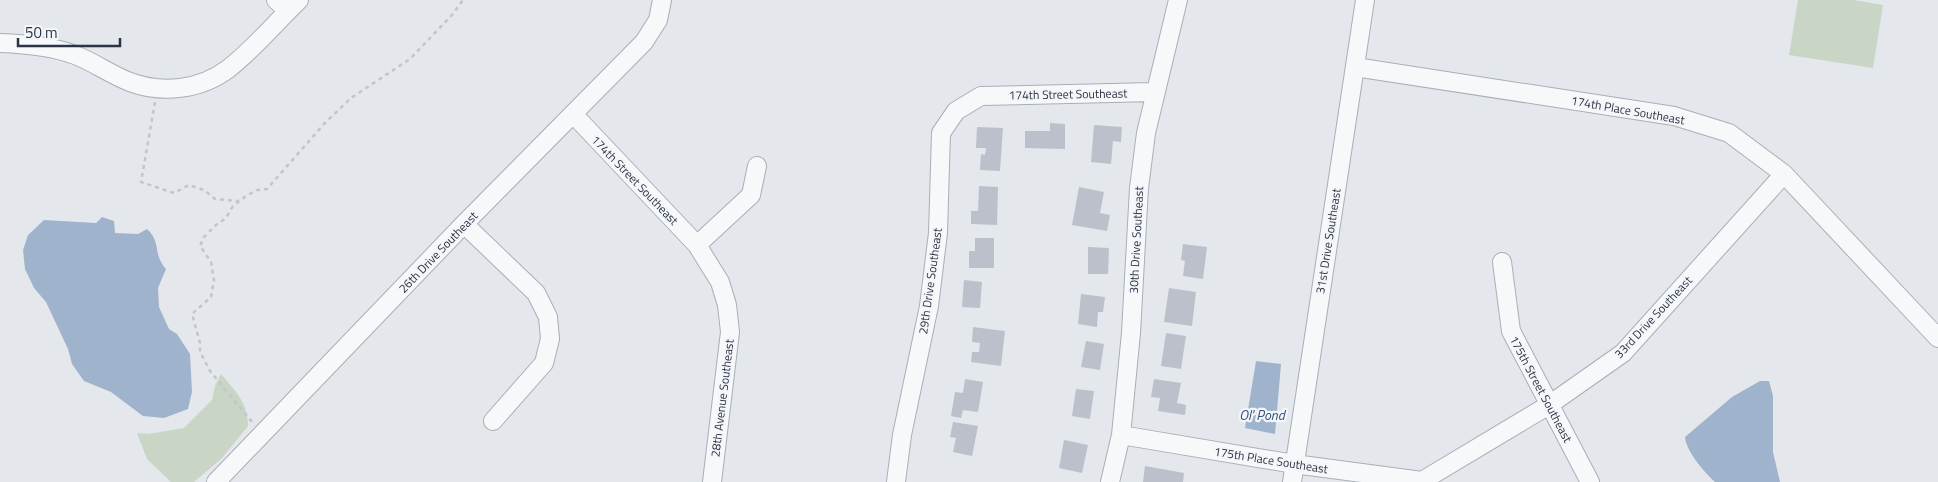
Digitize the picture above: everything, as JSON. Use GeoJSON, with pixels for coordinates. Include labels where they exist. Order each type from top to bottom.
{"type":"FeatureCollection","features":[{"type":"Feature","properties":{"kind":"street","name":"26th Drive Southeast"},"geometry":{"type":"LineString","coordinates":[[224,480],[263,434],[464,224],[574,115],[644,42],[658,20],[662,0]]}},
{"type":"Feature","properties":{"kind":"street","name":"30th Drive Southeast"},"geometry":{"type":"LineString","coordinates":[[1110,482],[1121,435],[1131,334],[1139,188],[1146,133],[1154,92],[1178,0]]}},
{"type":"Feature","properties":{"kind":"street","name":"31st Drive Southeast"},"geometry":{"type":"LineString","coordinates":[[1292,482],[1365,0]]}},
{"type":"Feature","properties":{"kind":"street"},"geometry":{"type":"LineString","coordinates":[[0,43],[34,45],[75,55],[130,82],[163,89],[194,86],[227,70],[260,40],[288,4]]}},
{"type":"Feature","properties":{"kind":"street","name":"174th Place Southeast"},"geometry":{"type":"LineString","coordinates":[[1355,67],[1674,116],[1729,133],[1784,174],[1938,338]]}},
{"type":"Feature","properties":{"kind":"street","name":"174th Street Southeast"},"geometry":{"type":"LineString","coordinates":[[981,96],[1154,92]]}},
{"type":"Feature","properties":{"kind":"street","name":"29th Drive Southeast"},"geometry":{"type":"LineString","coordinates":[[896,482],[902,435],[929,306],[938,233],[942,133],[956,111],[981,96]]}},
{"type":"Feature","properties":{"kind":"street","name":"174th Street Southeast"},"geometry":{"type":"LineString","coordinates":[[574,115],[697,245]]}},
{"type":"Feature","properties":{"kind":"street"},"geometry":{"type":"LineString","coordinates":[[697,245],[751,195],[756,166]]}},
{"type":"Feature","properties":{"kind":"street","name":"33rd Drive Southeast"},"geometry":{"type":"LineString","coordinates":[[1422,481],[1549,405],[1623,353],[1784,174]]}},
{"type":"Feature","properties":{"kind":"street"},"geometry":{"type":"LineString","coordinates":[[464,224],[536,293],[548,317],[550,340],[544,363],[493,421]]}},
{"type":"Feature","properties":{"kind":"street","name":"28th Avenue Southeast"},"geometry":{"type":"LineString","coordinates":[[697,245],[720,282],[727,305],[730,332],[712,482]]}},
{"type":"Feature","properties":{"kind":"street","name":"175th Street Southeast"},"geometry":{"type":"LineString","coordinates":[[1502,262],[1511,332],[1590,482]]}},
{"type":"Feature","properties":{"kind":"street","name":"175th Place Southeast"},"geometry":{"type":"LineString","coordinates":[[1121,435],[1294,464],[1422,481]]}},
{"type":"Feature","properties":{"kind":"path"},"geometry":{"type":"LineString","coordinates":[[263,434],[210,371],[200,352],[200,343],[192,314],[211,297],[214,280],[211,262],[200,246],[204,237],[226,218],[233,206],[257,190],[267,189],[324,124],[351,98],[410,59],[452,15],[463,0]]}},
{"type":"Feature","properties":{"kind":"path"},"geometry":{"type":"LineString","coordinates":[[158,88],[141,182],[174,193],[189,185],[204,190],[215,198],[240,201]]}},
{"type":"Feature","properties":{"kind":"green space"},"geometry":{"type":"Polygon","coordinates":[[[1798,0],[1853,0],[1883,5],[1873,68],[1789,55],[1798,0]]]}},
{"type":"Feature","properties":{"kind":"green space"},"geometry":{"type":"Polygon","coordinates":[[[221,374],[243,403],[248,426],[222,458],[194,482],[171,482],[147,459],[137,433],[148,434],[184,428],[212,400],[215,386],[221,374]]]}},
{"type":"Feature","properties":{"kind":"water"},"geometry":{"type":"Polygon","coordinates":[[[102,217],[114,221],[115,233],[138,234],[147,229],[152,234],[159,258],[166,269],[158,288],[159,307],[169,329],[177,334],[190,354],[192,392],[188,409],[164,418],[143,416],[111,392],[84,381],[72,364],[68,349],[46,302],[34,288],[25,269],[23,250],[28,235],[44,220],[96,223],[102,217]]]}},
{"type":"Feature","properties":{"kind":"water","name":"Ol' Pond"},"geometry":{"type":"Polygon","coordinates":[[[1256,361],[1281,364],[1275,434],[1245,428],[1256,361]]]}},
{"type":"Feature","properties":{"kind":"water"},"geometry":{"type":"Polygon","coordinates":[[[1760,381],[1769,381],[1773,396],[1773,452],[1780,482],[1715,482],[1692,455],[1685,437],[1732,397],[1760,381]]]}},
{"type":"Feature","properties":{"kind":"building"},"geometry":{"type":"Polygon","coordinates":[[[1050,123],[1065,124],[1065,149],[1025,148],[1025,131],[1050,131],[1050,123]]]}},
{"type":"Feature","properties":{"kind":"building"},"geometry":{"type":"Polygon","coordinates":[[[1094,125],[1122,127],[1121,142],[1113,141],[1111,164],[1091,162],[1094,125]]]}},
{"type":"Feature","properties":{"kind":"building"},"geometry":{"type":"Polygon","coordinates":[[[977,127],[1003,128],[1000,171],[980,170],[981,154],[985,155],[986,148],[976,148],[977,127]]]}},
{"type":"Feature","properties":{"kind":"building"},"geometry":{"type":"Polygon","coordinates":[[[979,186],[998,187],[997,225],[971,224],[971,211],[978,211],[979,186]]]}},
{"type":"Feature","properties":{"kind":"building"},"geometry":{"type":"Polygon","coordinates":[[[1079,187],[1104,192],[1100,213],[1110,215],[1107,231],[1072,225],[1079,187]]]}},
{"type":"Feature","properties":{"kind":"building"},"geometry":{"type":"Polygon","coordinates":[[[975,238],[994,238],[994,268],[969,268],[969,251],[975,251],[975,238]]]}},
{"type":"Feature","properties":{"kind":"building"},"geometry":{"type":"Polygon","coordinates":[[[1183,244],[1207,247],[1203,279],[1183,276],[1185,261],[1181,260],[1183,244]]]}},
{"type":"Feature","properties":{"kind":"building"},"geometry":{"type":"Polygon","coordinates":[[[1088,247],[1109,248],[1108,274],[1088,274],[1088,247]]]}},
{"type":"Feature","properties":{"kind":"building"},"geometry":{"type":"Polygon","coordinates":[[[964,280],[982,282],[980,308],[962,307],[964,280]]]}},
{"type":"Feature","properties":{"kind":"building"},"geometry":{"type":"Polygon","coordinates":[[[1169,288],[1196,292],[1192,326],[1164,322],[1169,288]]]}},
{"type":"Feature","properties":{"kind":"building"},"geometry":{"type":"Polygon","coordinates":[[[1081,294],[1105,297],[1103,312],[1098,312],[1097,327],[1078,324],[1081,294]]]}},
{"type":"Feature","properties":{"kind":"building"},"geometry":{"type":"Polygon","coordinates":[[[973,327],[1005,331],[1001,366],[971,362],[972,352],[979,352],[980,343],[972,342],[973,327]]]}},
{"type":"Feature","properties":{"kind":"building"},"geometry":{"type":"Polygon","coordinates":[[[1166,333],[1186,336],[1181,369],[1161,366],[1166,333]]]}},
{"type":"Feature","properties":{"kind":"building"},"geometry":{"type":"Polygon","coordinates":[[[1086,341],[1104,344],[1100,370],[1081,367],[1086,341]]]}},
{"type":"Feature","properties":{"kind":"building"},"geometry":{"type":"Polygon","coordinates":[[[965,379],[983,382],[978,412],[963,410],[961,418],[951,416],[955,392],[963,393],[965,379]]]}},
{"type":"Feature","properties":{"kind":"building"},"geometry":{"type":"Polygon","coordinates":[[[1154,379],[1181,383],[1177,403],[1186,405],[1185,415],[1158,411],[1160,398],[1151,397],[1154,379]]]}},
{"type":"Feature","properties":{"kind":"building"},"geometry":{"type":"Polygon","coordinates":[[[1076,389],[1094,391],[1090,419],[1072,416],[1076,389]]]}},
{"type":"Feature","properties":{"kind":"building"},"geometry":{"type":"Polygon","coordinates":[[[953,422],[978,426],[972,456],[953,452],[956,438],[950,437],[953,422]]]}},
{"type":"Feature","properties":{"kind":"building"},"geometry":{"type":"Polygon","coordinates":[[[1064,440],[1088,445],[1082,473],[1059,468],[1064,440]]]}},
{"type":"Feature","properties":{"kind":"building"},"geometry":{"type":"Polygon","coordinates":[[[1145,466],[1184,473],[1183,482],[1143,482],[1145,466]]]}}]}
